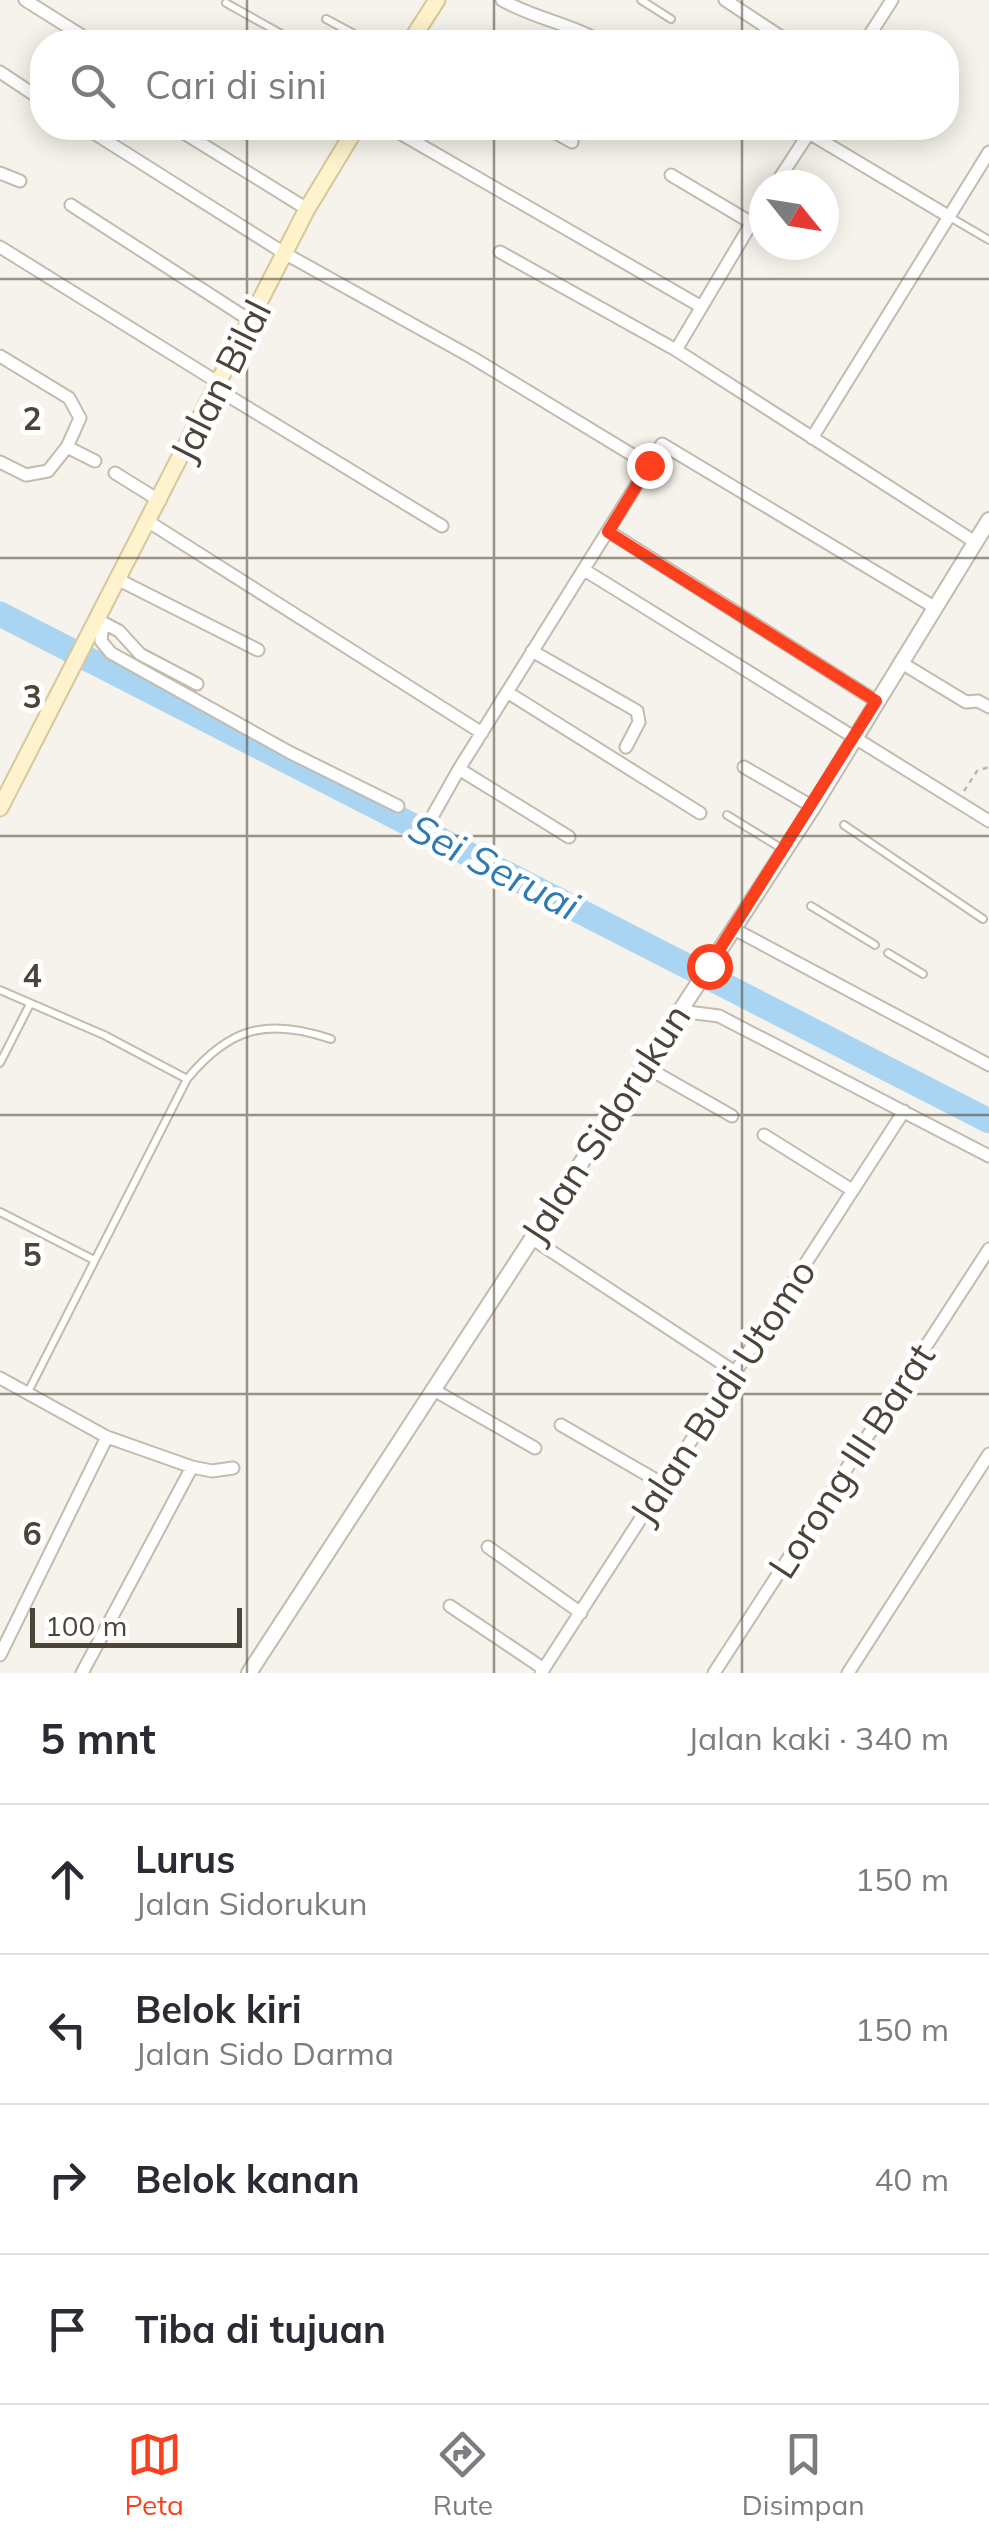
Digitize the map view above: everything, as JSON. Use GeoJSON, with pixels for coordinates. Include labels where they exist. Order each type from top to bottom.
{"type":"FeatureCollection","features":[{"type":"Feature","properties":{"kind":"main road"},"geometry":{"type":"LineString","coordinates":[[418,30],[437,0]]}},
{"type":"Feature","properties":{"kind":"main road","name":"Jalan Bilal"},"geometry":{"type":"LineString","coordinates":[[0,808],[100,621],[284,253],[349,140]]}},
{"type":"Feature","properties":{"kind":"street"},"geometry":{"type":"LineString","coordinates":[[26,0],[73,30]]}},
{"type":"Feature","properties":{"kind":"street"},"geometry":{"type":"LineString","coordinates":[[502,0],[536,19],[569,24],[580,30]]}},
{"type":"Feature","properties":{"kind":"street"},"geometry":{"type":"LineString","coordinates":[[725,0],[771,30]]}},
{"type":"Feature","properties":{"kind":"street"},"geometry":{"type":"LineString","coordinates":[[872,30],[887,2]]}},
{"type":"Feature","properties":{"kind":"street"},"geometry":{"type":"LineString","coordinates":[[0,72],[30,92]]}},
{"type":"Feature","properties":{"kind":"street"},"geometry":{"type":"LineString","coordinates":[[105,140],[284,253],[473,358],[649,465]]}},
{"type":"Feature","properties":{"kind":"street"},"geometry":{"type":"LineString","coordinates":[[195,140],[307,209]]}},
{"type":"Feature","properties":{"kind":"street"},"geometry":{"type":"LineString","coordinates":[[412,140],[700,306]]}},
{"type":"Feature","properties":{"kind":"street"},"geometry":{"type":"LineString","coordinates":[[785,170],[804,140]]}},
{"type":"Feature","properties":{"kind":"street"},"geometry":{"type":"LineString","coordinates":[[828,140],[948,216]]}},
{"type":"Feature","properties":{"kind":"street"},"geometry":{"type":"LineString","coordinates":[[812,438],[989,152]]}},
{"type":"Feature","properties":{"kind":"street"},"geometry":{"type":"LineString","coordinates":[[0,172],[20,181]]}},
{"type":"Feature","properties":{"kind":"street"},"geometry":{"type":"LineString","coordinates":[[671,175],[749,221]]}},
{"type":"Feature","properties":{"kind":"street"},"geometry":{"type":"LineString","coordinates":[[72,204],[251,321]]}},
{"type":"Feature","properties":{"kind":"street"},"geometry":{"type":"LineString","coordinates":[[676,350],[749,224]]}},
{"type":"Feature","properties":{"kind":"street"},"geometry":{"type":"LineString","coordinates":[[0,247],[442,526]]}},
{"type":"Feature","properties":{"kind":"street"},"geometry":{"type":"LineString","coordinates":[[500,252],[676,350],[975,542]]}},
{"type":"Feature","properties":{"kind":"street"},"geometry":{"type":"LineString","coordinates":[[0,356],[76,404],[79,423],[55,465],[41,474],[26,475],[0,462]]}},
{"type":"Feature","properties":{"kind":"street"},"geometry":{"type":"LineString","coordinates":[[432,816],[662,444],[934,607]]}},
{"type":"Feature","properties":{"kind":"street"},"geometry":{"type":"LineString","coordinates":[[67,447],[95,462]]}},
{"type":"Feature","properties":{"kind":"street"},"geometry":{"type":"LineString","coordinates":[[115,473],[160,501]]}},
{"type":"Feature","properties":{"kind":"street","name":"Jalan Sidorukun"},"geometry":{"type":"LineString","coordinates":[[249,1673],[784,850],[820,810],[876,701],[989,520]]}},
{"type":"Feature","properties":{"kind":"street"},"geometry":{"type":"LineString","coordinates":[[149,522],[482,733]]}},
{"type":"Feature","properties":{"kind":"street"},"geometry":{"type":"LineString","coordinates":[[608,532],[876,701]]}},
{"type":"Feature","properties":{"kind":"street"},"geometry":{"type":"LineString","coordinates":[[586,571],[989,821]]}},
{"type":"Feature","properties":{"kind":"street"},"geometry":{"type":"LineString","coordinates":[[119,580],[258,650]]}},
{"type":"Feature","properties":{"kind":"street"},"geometry":{"type":"LineString","coordinates":[[197,684],[140,654],[119,631],[100,621],[100,641],[111,653],[290,752],[398,806]]}},
{"type":"Feature","properties":{"kind":"street"},"geometry":{"type":"LineString","coordinates":[[532,650],[637,711],[640,722],[626,748]]}},
{"type":"Feature","properties":{"kind":"street"},"geometry":{"type":"LineString","coordinates":[[900,662],[970,704],[977,701],[989,707]]}},
{"type":"Feature","properties":{"kind":"street"},"geometry":{"type":"LineString","coordinates":[[508,692],[700,813]]}},
{"type":"Feature","properties":{"kind":"street"},"geometry":{"type":"LineString","coordinates":[[744,767],[820,810]]}},
{"type":"Feature","properties":{"kind":"street"},"geometry":{"type":"LineString","coordinates":[[460,769],[570,837]]}},
{"type":"Feature","properties":{"kind":"street"},"geometry":{"type":"LineString","coordinates":[[734,929],[989,1066]]}},
{"type":"Feature","properties":{"kind":"street"},"geometry":{"type":"LineString","coordinates":[[682,1007],[719,1016],[989,1156]]}},
{"type":"Feature","properties":{"kind":"street"},"geometry":{"type":"LineString","coordinates":[[644,1066],[732,1116]]}},
{"type":"Feature","properties":{"kind":"street","name":"Jalan Budi Utomo"},"geometry":{"type":"LineString","coordinates":[[543,1671],[904,1110]]}},
{"type":"Feature","properties":{"kind":"street"},"geometry":{"type":"LineString","coordinates":[[764,1136],[852,1190]]}},
{"type":"Feature","properties":{"kind":"street"},"geometry":{"type":"LineString","coordinates":[[531,1238],[735,1372]]}},
{"type":"Feature","properties":{"kind":"street","name":"Lorong III Barat"},"geometry":{"type":"LineString","coordinates":[[714,1673],[989,1249]]}},
{"type":"Feature","properties":{"kind":"street"},"geometry":{"type":"LineString","coordinates":[[0,1379],[107,1436],[192,1467],[212,1471],[233,1468]]}},
{"type":"Feature","properties":{"kind":"street"},"geometry":{"type":"LineString","coordinates":[[432,1390],[535,1448]]}},
{"type":"Feature","properties":{"kind":"street"},"geometry":{"type":"LineString","coordinates":[[561,1424],[663,1484]]}},
{"type":"Feature","properties":{"kind":"street"},"geometry":{"type":"LineString","coordinates":[[0,1655],[107,1436]]}},
{"type":"Feature","properties":{"kind":"street"},"geometry":{"type":"LineString","coordinates":[[848,1673],[989,1454]]}},
{"type":"Feature","properties":{"kind":"street"},"geometry":{"type":"LineString","coordinates":[[82,1673],[192,1467]]}},
{"type":"Feature","properties":{"kind":"street"},"geometry":{"type":"LineString","coordinates":[[488,1547],[581,1612]]}},
{"type":"Feature","properties":{"kind":"street"},"geometry":{"type":"LineString","coordinates":[[450,1606],[543,1671]]}},
{"type":"Feature","properties":{"kind":"lane"},"geometry":{"type":"LineString","coordinates":[[641,0],[671,18]]}},
{"type":"Feature","properties":{"kind":"lane"},"geometry":{"type":"LineString","coordinates":[[226,2],[275,30]]}},
{"type":"Feature","properties":{"kind":"lane"},"geometry":{"type":"LineString","coordinates":[[326,18],[347,30]]}},
{"type":"Feature","properties":{"kind":"lane"},"geometry":{"type":"LineString","coordinates":[[948,216],[989,240]]}},
{"type":"Feature","properties":{"kind":"lane"},"geometry":{"type":"LineString","coordinates":[[727,815],[784,850]]}},
{"type":"Feature","properties":{"kind":"lane"},"geometry":{"type":"LineString","coordinates":[[844,824],[984,918]]}},
{"type":"Feature","properties":{"kind":"lane"},"geometry":{"type":"LineString","coordinates":[[811,906],[874,945]]}},
{"type":"Feature","properties":{"kind":"lane"},"geometry":{"type":"LineString","coordinates":[[888,953],[923,974]]}},
{"type":"Feature","properties":{"kind":"lane"},"geometry":{"type":"LineString","coordinates":[[0,990],[104,1035],[187,1079]]}},
{"type":"Feature","properties":{"kind":"lane"},"geometry":{"type":"LineString","coordinates":[[0,1062],[30,1004]]}},
{"type":"Feature","properties":{"kind":"lane"},"geometry":{"type":"LineString","coordinates":[[28,1392],[187,1079],[207,1054],[245,1033],[288,1028],[331,1039]]}},
{"type":"Feature","properties":{"kind":"lane"},"geometry":{"type":"LineString","coordinates":[[0,1212],[94,1260]]}},
{"type":"Feature","properties":{"kind":"path"},"geometry":{"type":"LineString","coordinates":[[958,801],[977,771],[989,767]]}},
{"type":"Feature","properties":{"kind":"waterway","name":"Sei Seruai"},"geometry":{"type":"LineString","coordinates":[[0,614],[989,1121]]}},
{"type":"Feature","properties":{"kind":"route"},"geometry":{"type":"LineString","coordinates":[[649,465],[608,532],[876,701],[813,807],[709,966]]}}]}
